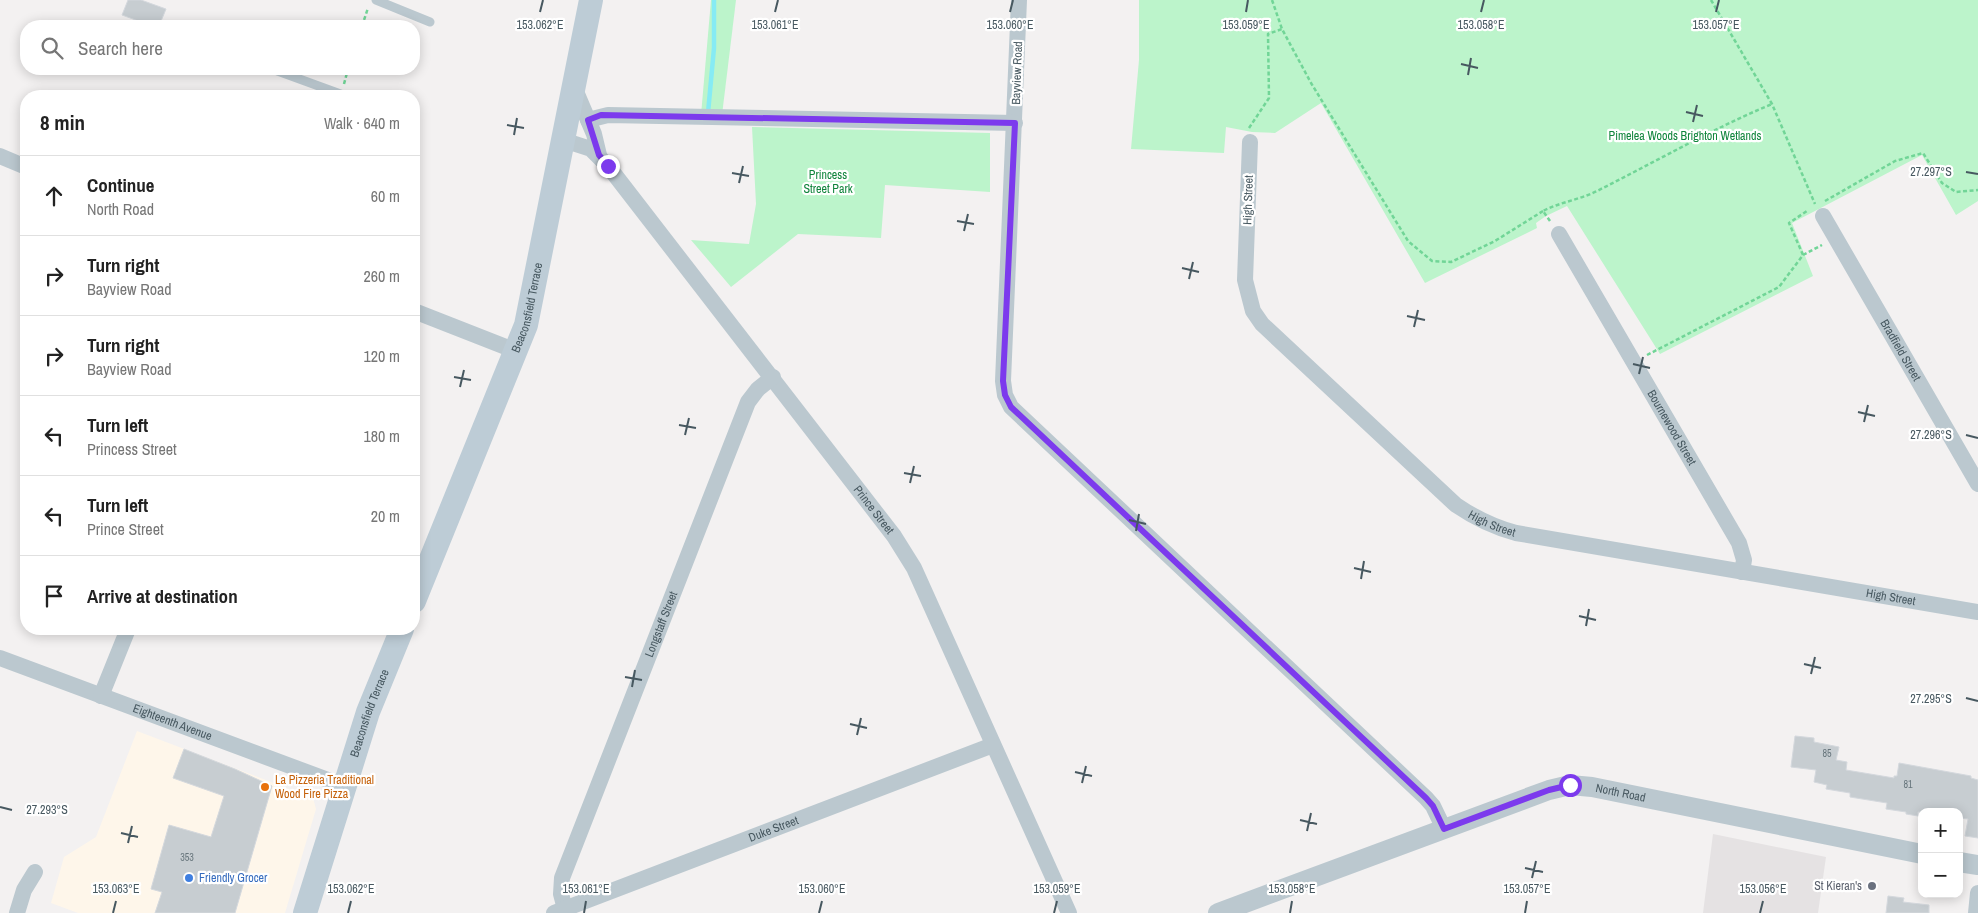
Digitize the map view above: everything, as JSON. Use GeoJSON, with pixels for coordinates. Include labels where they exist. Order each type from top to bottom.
{"type":"FeatureCollection","features":[{"type":"Feature","properties":{"kind":"main road","name":"Beaconsfield Terrace"},"geometry":{"type":"LineString","coordinates":[[420,586],[516,351],[532,298],[591,0]]}},
{"type":"Feature","properties":{"kind":"main road","name":"Beaconsfield Terrace"},"geometry":{"type":"LineString","coordinates":[[305,913],[368,712],[400,635]]}},
{"type":"Feature","properties":{"kind":"street","name":"Bayview Road"},"geometry":{"type":"LineString","coordinates":[[1019,0],[1003,381],[1005,395],[1011,407],[1426,798],[1433,806],[1444,829]]}},
{"type":"Feature","properties":{"kind":"street","name":"Prince Street"},"geometry":{"type":"LineString","coordinates":[[574,87],[588,120],[599,155],[773,377],[894,536],[914,568],[1069,913]]}},
{"type":"Feature","properties":{"kind":"street"},"geometry":{"type":"LineString","coordinates":[[588,120],[608,115],[1015,123]]}},
{"type":"Feature","properties":{"kind":"street","name":"Prince Street"},"geometry":{"type":"LineString","coordinates":[[563,140],[578,143],[599,155]]}},
{"type":"Feature","properties":{"kind":"street","name":"High Street"},"geometry":{"type":"LineString","coordinates":[[1250,142],[1245,280],[1252,312],[1262,324],[1456,505],[1489,524],[1516,533],[1978,612]]}},
{"type":"Feature","properties":{"kind":"street"},"geometry":{"type":"LineString","coordinates":[[0,156],[20,164]]}},
{"type":"Feature","properties":{"kind":"street","name":"Bradfield Street"},"geometry":{"type":"LineString","coordinates":[[1820,211],[1978,484]]}},
{"type":"Feature","properties":{"kind":"street","name":"Bournewood Street"},"geometry":{"type":"LineString","coordinates":[[1559,234],[1739,543],[1744,560],[1742,572]]}},
{"type":"Feature","properties":{"kind":"street"},"geometry":{"type":"LineString","coordinates":[[420,313],[516,351]]}},
{"type":"Feature","properties":{"kind":"street","name":"Longstaff Street"},"geometry":{"type":"LineString","coordinates":[[560,911],[560,885],[572,850],[748,402],[758,389],[773,377]]}},
{"type":"Feature","properties":{"kind":"street"},"geometry":{"type":"LineString","coordinates":[[102,696],[126,635]]}},
{"type":"Feature","properties":{"kind":"street","name":"Eighteenth Avenue"},"geometry":{"type":"LineString","coordinates":[[0,658],[344,786]]}},
{"type":"Feature","properties":{"kind":"street","name":"Duke Street"},"geometry":{"type":"LineString","coordinates":[[560,911],[993,745]]}},
{"type":"Feature","properties":{"kind":"street","name":"North Road"},"geometry":{"type":"LineString","coordinates":[[1218,913],[1549,790],[1581,785],[1918,853]]}},
{"type":"Feature","properties":{"kind":"street"},"geometry":{"type":"LineString","coordinates":[[1963,863],[1978,865]]}},
{"type":"Feature","properties":{"kind":"street"},"geometry":{"type":"LineString","coordinates":[[17,913],[24,890],[35,872]]}},
{"type":"Feature","properties":{"kind":"street"},"geometry":{"type":"LineString","coordinates":[[1976,913],[1978,893]]}},
{"type":"Feature","properties":{"kind":"lane"},"geometry":{"type":"LineString","coordinates":[[376,0],[430,22]]}},
{"type":"Feature","properties":{"kind":"lane"},"geometry":{"type":"LineString","coordinates":[[285,75],[318,90]]}},
{"type":"Feature","properties":{"kind":"path"},"geometry":{"type":"LineString","coordinates":[[364,20],[371,0]]}},
{"type":"Feature","properties":{"kind":"path"},"geometry":{"type":"LineString","coordinates":[[1272,0],[1282,29],[1311,83],[1408,240],[1432,261],[1451,262],[1495,241],[1555,204],[1594,192],[1741,117],[1772,104]]}},
{"type":"Feature","properties":{"kind":"path"},"geometry":{"type":"LineString","coordinates":[[1711,0],[1772,104],[1820,211]]}},
{"type":"Feature","properties":{"kind":"path"},"geometry":{"type":"LineString","coordinates":[[1250,142],[1248,134],[1250,125],[1270,98],[1268,34],[1282,29]]}},
{"type":"Feature","properties":{"kind":"path"},"geometry":{"type":"LineString","coordinates":[[1803,255],[1789,223],[1820,211],[1895,161],[1923,153],[1942,183],[1956,192],[1978,190]]}},
{"type":"Feature","properties":{"kind":"path"},"geometry":{"type":"LineString","coordinates":[[1543,211],[1559,234]]}},
{"type":"Feature","properties":{"kind":"path"},"geometry":{"type":"LineString","coordinates":[[1633,362],[1779,288],[1803,255],[1836,238]]}},
{"type":"Feature","properties":{"kind":"shaded area"},"geometry":{"type":"Polygon","coordinates":[[[137,731],[313,798],[316,809],[285,913],[78,913],[51,903],[64,857],[96,837],[137,731]]]}},
{"type":"Feature","properties":{"kind":"shaded area","name":"St Kieran's"},"geometry":{"type":"Polygon","coordinates":[[[1713,834],[1826,857],[1818,913],[1703,913],[1713,834]]]}},
{"type":"Feature","properties":{"kind":"green space"},"geometry":{"type":"Polygon","coordinates":[[[711,0],[736,0],[722,115],[701,115],[711,0]]]}},
{"type":"Feature","properties":{"kind":"green space","name":"Pimelea Woods Brighton Wetlands"},"geometry":{"type":"Polygon","coordinates":[[[1139,0],[1978,0],[1978,201],[1956,215],[1922,155],[1792,223],[1813,276],[1660,354],[1567,206],[1536,223],[1537,228],[1425,283],[1321,103],[1275,133],[1252,132],[1226,127],[1224,153],[1131,149],[1139,60],[1139,0]]]}},
{"type":"Feature","properties":{"kind":"green space","name":"Princess Street Park"},"geometry":{"type":"Polygon","coordinates":[[[752,127],[990,133],[990,192],[885,185],[881,238],[798,234],[731,287],[691,240],[749,244],[756,204],[752,127]]]}},
{"type":"Feature","properties":{"kind":"building"},"geometry":{"type":"Polygon","coordinates":[[[128,0],[141,0],[166,9],[161,20],[136,20],[122,15],[128,0]]]}},
{"type":"Feature","properties":{"kind":"building"},"geometry":{"type":"Polygon","coordinates":[[[1795,736],[1814,738],[1814,742],[1839,747],[1836,760],[1847,762],[1846,770],[1894,778],[1894,776],[1897,776],[1899,763],[1971,776],[1971,778],[1978,780],[1978,838],[1965,836],[1968,819],[1963,818],[1963,808],[1918,808],[1918,816],[1906,814],[1906,812],[1886,809],[1887,803],[1850,797],[1850,793],[1826,789],[1827,785],[1814,782],[1816,770],[1791,767],[1795,736]]]}},
{"type":"Feature","properties":{"kind":"building"},"geometry":{"type":"Polygon","coordinates":[[[184,749],[272,786],[235,913],[155,913],[162,892],[151,889],[169,825],[211,837],[224,796],[173,778],[184,749]]]}},
{"type":"Feature","properties":{"kind":"building"},"geometry":{"type":"Polygon","coordinates":[[[1888,896],[1904,898],[1903,902],[1929,905],[1929,913],[1886,913],[1888,896]]]}},
{"type":"Feature","properties":{"kind":"waterway"},"geometry":{"type":"LineString","coordinates":[[708,113],[714,48],[714,0]]}},
{"type":"Feature","properties":{"kind":"place","name":"La Pizzeria Traditional Wood Fire Pizza"},"geometry":{"type":"Point","coordinates":[265,787]}},
{"type":"Feature","properties":{"kind":"place","name":"Friendly Grocer"},"geometry":{"type":"Point","coordinates":[189,878]}},
{"type":"Feature","properties":{"kind":"place","name":"St Kieran's"},"geometry":{"type":"Point","coordinates":[1872,886]}},
{"type":"Feature","properties":{"kind":"route"},"geometry":{"type":"LineString","coordinates":[[608,166],[599,155],[594,134],[588,120],[601,115],[1015,123],[1003,381],[1005,395],[1011,407],[1426,798],[1433,806],[1444,829],[1549,790],[1570,785]]}}]}
